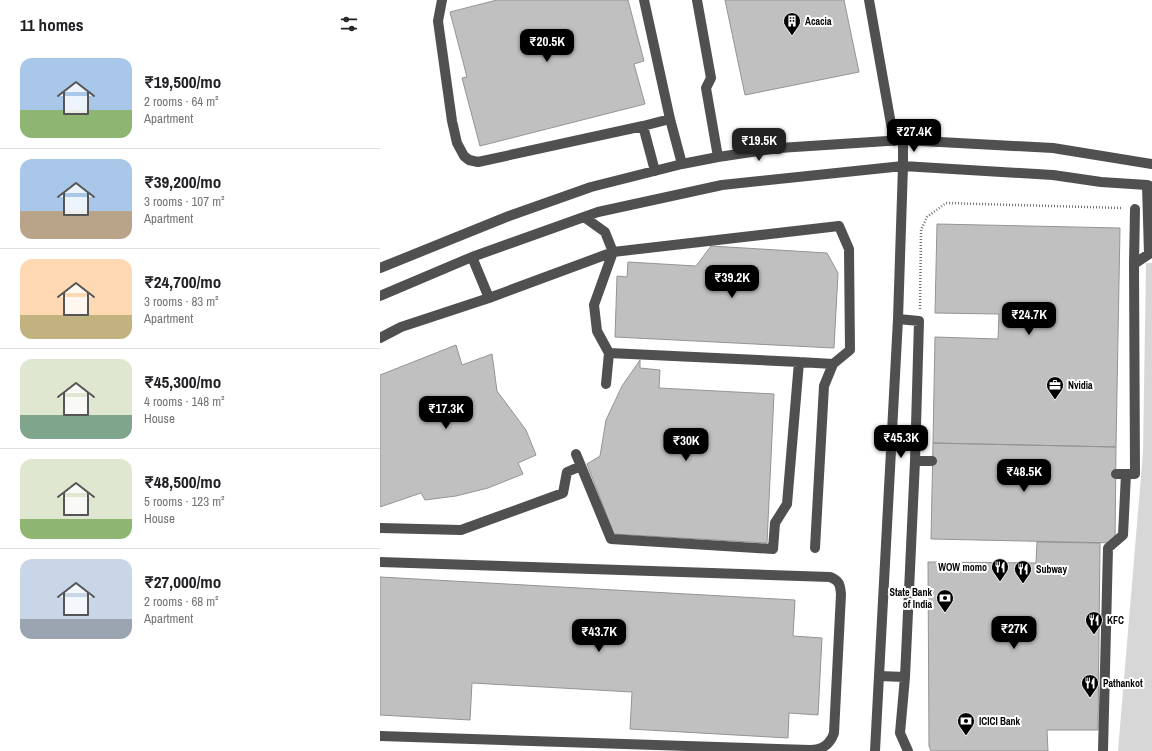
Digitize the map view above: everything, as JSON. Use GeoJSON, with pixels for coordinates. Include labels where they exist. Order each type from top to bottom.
{"type":"FeatureCollection","features":[{"type":"Feature","properties":{"kind":"street"},"geometry":{"type":"LineString","coordinates":[[442,0],[438,21],[452,121],[457,143],[464,156],[469,160],[478,162],[670,119]]}},
{"type":"Feature","properties":{"kind":"street"},"geometry":{"type":"LineString","coordinates":[[644,0],[670,119],[682,164]]}},
{"type":"Feature","properties":{"kind":"street"},"geometry":{"type":"LineString","coordinates":[[697,0],[711,78],[706,88],[718,157]]}},
{"type":"Feature","properties":{"kind":"street"},"geometry":{"type":"LineString","coordinates":[[869,0],[904,166],[898,319],[875,751]]}},
{"type":"Feature","properties":{"kind":"street"},"geometry":{"type":"LineString","coordinates":[[643,126],[655,171]]}},
{"type":"Feature","properties":{"kind":"street"},"geometry":{"type":"LineString","coordinates":[[380,268],[509,216],[591,187],[682,164],[779,148],[899,140],[1053,148],[1152,164]]}},
{"type":"Feature","properties":{"kind":"street"},"geometry":{"type":"LineString","coordinates":[[380,296],[472,257],[598,212],[722,185],[904,166],[1053,175],[1101,182],[1150,186],[1149,254],[1134,264]]}},
{"type":"Feature","properties":{"kind":"street"},"geometry":{"type":"LineString","coordinates":[[1103,751],[1108,548],[1122,535],[1121,474],[1135,474],[1135,209]]}},
{"type":"Feature","properties":{"kind":"street"},"geometry":{"type":"LineString","coordinates":[[584,217],[605,232],[613,252],[594,305],[597,331],[609,353],[606,384]]}},
{"type":"Feature","properties":{"kind":"street"},"geometry":{"type":"LineString","coordinates":[[380,338],[401,327],[488,298],[613,252],[839,226],[850,249],[850,350],[833,364],[824,386],[816,548]]}},
{"type":"Feature","properties":{"kind":"street"},"geometry":{"type":"LineString","coordinates":[[472,257],[488,298]]}},
{"type":"Feature","properties":{"kind":"street"},"geometry":{"type":"LineString","coordinates":[[898,319],[920,321],[905,677],[900,733],[908,751]]}},
{"type":"Feature","properties":{"kind":"street"},"geometry":{"type":"LineString","coordinates":[[609,353],[833,364]]}},
{"type":"Feature","properties":{"kind":"street"},"geometry":{"type":"LineString","coordinates":[[576,454],[611,539],[773,549],[775,523],[787,504],[799,362]]}},
{"type":"Feature","properties":{"kind":"street"},"geometry":{"type":"LineString","coordinates":[[915,461],[932,461]]}},
{"type":"Feature","properties":{"kind":"street"},"geometry":{"type":"LineString","coordinates":[[380,528],[461,530],[563,493],[567,472],[581,466]]}},
{"type":"Feature","properties":{"kind":"street"},"geometry":{"type":"LineString","coordinates":[[380,562],[822,576],[836,579],[840,585],[841,594],[834,733],[826,746],[821,749],[721,749],[380,736]]}},
{"type":"Feature","properties":{"kind":"street"},"geometry":{"type":"LineString","coordinates":[[879,676],[905,677]]}},
{"type":"Feature","properties":{"kind":"path"},"geometry":{"type":"LineString","coordinates":[[920,321],[921,230],[927,217],[946,204],[1135,209]]}},
{"type":"Feature","properties":{"kind":"shaded area"},"geometry":{"type":"Polygon","coordinates":[[[1146,263],[1152,263],[1152,751],[1118,751],[1143,452],[1146,263]]]}},
{"type":"Feature","properties":{"kind":"building"},"geometry":{"type":"Polygon","coordinates":[[[497,0],[628,0],[644,61],[634,64],[645,104],[480,146],[462,78],[467,77],[450,12],[497,0]]]}},
{"type":"Feature","properties":{"kind":"building","name":"Acacia"},"geometry":{"type":"Polygon","coordinates":[[[725,0],[844,0],[859,72],[745,95],[725,0]]]}},
{"type":"Feature","properties":{"kind":"building"},"geometry":{"type":"Polygon","coordinates":[[[937,224],[1120,228],[1116,447],[933,443],[935,337],[998,339],[999,314],[935,313],[937,224]]]}},
{"type":"Feature","properties":{"kind":"building"},"geometry":{"type":"Polygon","coordinates":[[[711,246],[827,253],[838,273],[834,348],[615,337],[617,276],[627,277],[628,262],[696,266],[711,246]]]}},
{"type":"Feature","properties":{"kind":"building"},"geometry":{"type":"Polygon","coordinates":[[[456,345],[462,365],[492,354],[497,391],[526,430],[536,455],[518,463],[523,474],[488,488],[456,496],[425,500],[421,493],[380,507],[380,375],[456,345]]]}},
{"type":"Feature","properties":{"kind":"building"},"geometry":{"type":"Polygon","coordinates":[[[640,360],[640,368],[660,370],[659,388],[774,394],[767,543],[614,534],[587,464],[600,456],[606,420],[622,386],[640,360]]]}},
{"type":"Feature","properties":{"kind":"building"},"geometry":{"type":"Polygon","coordinates":[[[933,443],[1116,447],[1115,543],[931,539],[933,443]]]}},
{"type":"Feature","properties":{"kind":"building"},"geometry":{"type":"Polygon","coordinates":[[[1037,542],[1100,543],[1098,730],[1047,730],[1048,751],[931,751],[929,746],[928,562],[1036,563],[1037,542]]]}},
{"type":"Feature","properties":{"kind":"building"},"geometry":{"type":"Polygon","coordinates":[[[380,577],[795,600],[793,636],[822,638],[818,715],[789,713],[788,738],[630,729],[632,692],[472,683],[470,720],[380,715],[380,577]]]}},
{"type":"Feature","properties":{"kind":"place","name":"Acacia"},"geometry":{"type":"Point","coordinates":[792,36]}},
{"type":"Feature","properties":{"kind":"place","name":"Nvidia"},"geometry":{"type":"Point","coordinates":[1055,400]}},
{"type":"Feature","properties":{"kind":"place","name":"WOW momo"},"geometry":{"type":"Point","coordinates":[1000,582]}},
{"type":"Feature","properties":{"kind":"place","name":"Subway"},"geometry":{"type":"Point","coordinates":[1023,584]}},
{"type":"Feature","properties":{"kind":"place","name":"State Bank of India"},"geometry":{"type":"Point","coordinates":[945,613]}},
{"type":"Feature","properties":{"kind":"place","name":"KFC"},"geometry":{"type":"Point","coordinates":[1094,635]}},
{"type":"Feature","properties":{"kind":"place","name":"Pathankot"},"geometry":{"type":"Point","coordinates":[1090,698]}},
{"type":"Feature","properties":{"kind":"place","name":"ICICI Bank"},"geometry":{"type":"Point","coordinates":[966,736]}}]}
